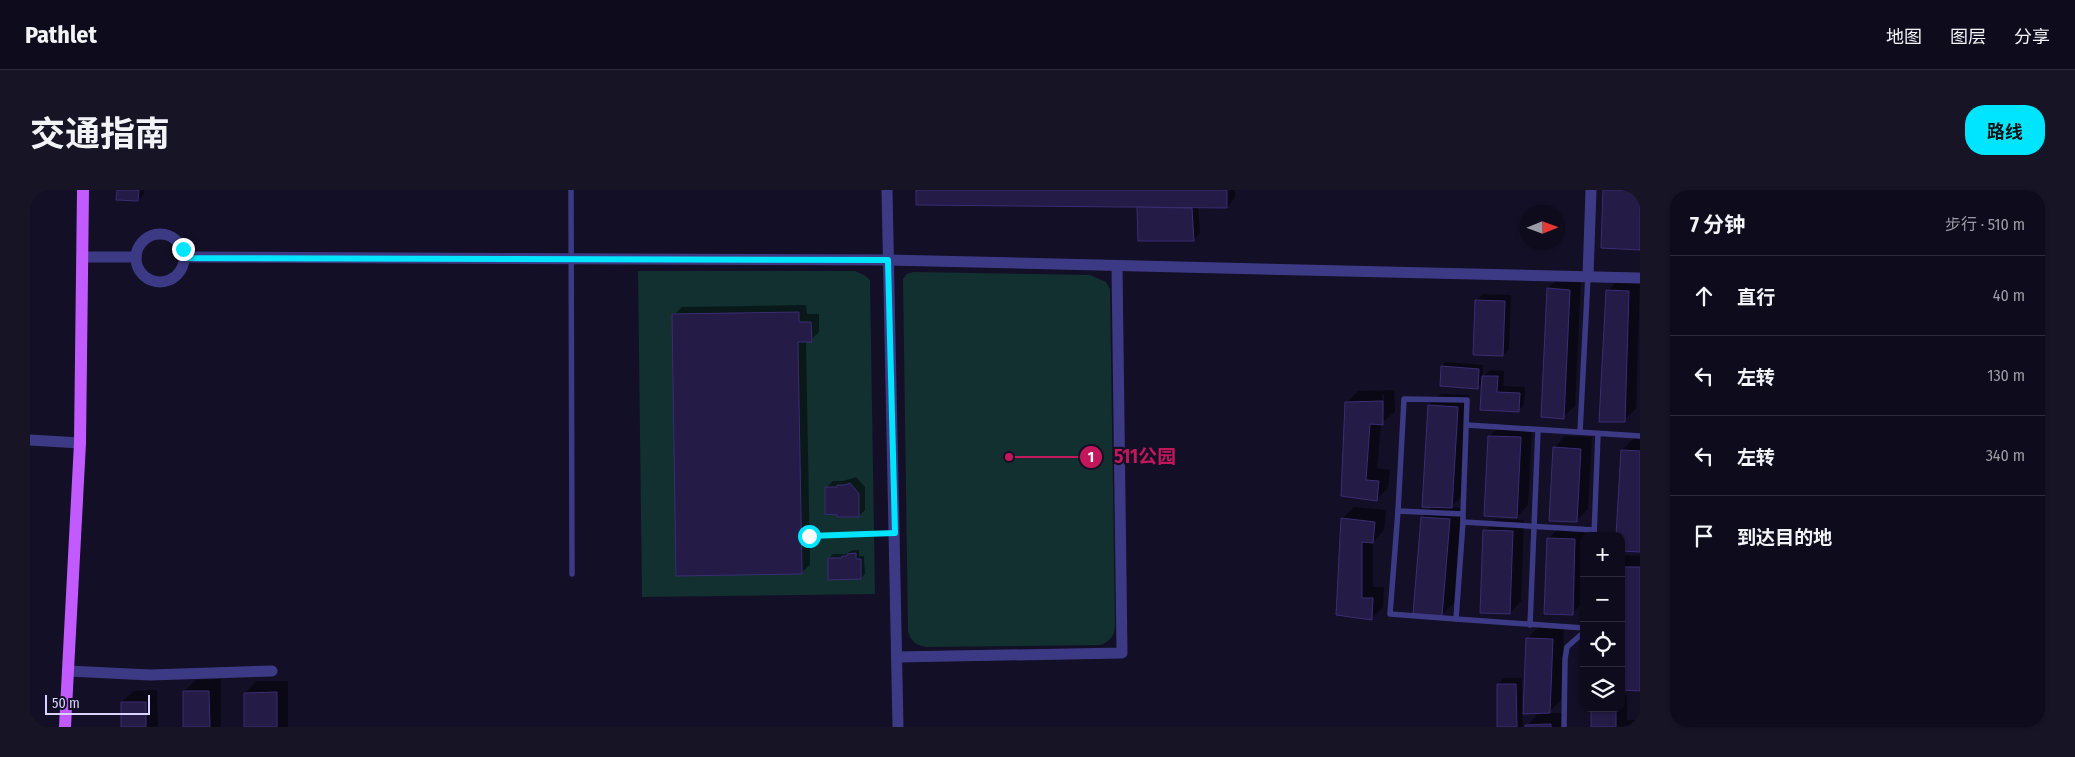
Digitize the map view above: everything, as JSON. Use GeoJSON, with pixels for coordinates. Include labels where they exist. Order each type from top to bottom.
{"type":"FeatureCollection","features":[{"type":"Feature","properties":{"kind":"main road"},"geometry":{"type":"LineString","coordinates":[[65,727],[80,443],[83,190]]}},
{"type":"Feature","properties":{"kind":"street"},"geometry":{"type":"LineString","coordinates":[[887,190],[898,727]]}},
{"type":"Feature","properties":{"kind":"street"},"geometry":{"type":"LineString","coordinates":[[1588,276],[1592,190]]}},
{"type":"Feature","properties":{"kind":"street"},"geometry":{"type":"LineString","coordinates":[[165,234],[179,242],[185,258],[184,265],[175,278],[160,282],[153,281],[140,272],[136,257],[142,242],[148,237],[165,234]]}},
{"type":"Feature","properties":{"kind":"street"},"geometry":{"type":"LineString","coordinates":[[82,257],[136,257]]}},
{"type":"Feature","properties":{"kind":"street"},"geometry":{"type":"LineString","coordinates":[[185,258],[888,260],[1640,278]]}},
{"type":"Feature","properties":{"kind":"street"},"geometry":{"type":"LineString","coordinates":[[897,657],[1122,653],[1117,266]]}},
{"type":"Feature","properties":{"kind":"street"},"geometry":{"type":"LineString","coordinates":[[30,440],[80,443]]}},
{"type":"Feature","properties":{"kind":"street"},"geometry":{"type":"LineString","coordinates":[[68,671],[150,675],[272,671]]}},
{"type":"Feature","properties":{"kind":"lane"},"geometry":{"type":"LineString","coordinates":[[571,190],[572,574]]}},
{"type":"Feature","properties":{"kind":"lane"},"geometry":{"type":"LineString","coordinates":[[1580,432],[1588,276]]}},
{"type":"Feature","properties":{"kind":"lane"},"geometry":{"type":"LineString","coordinates":[[1456,619],[1463,514],[1467,400],[1404,398],[1390,614],[1530,625],[1580,628]]}},
{"type":"Feature","properties":{"kind":"lane"},"geometry":{"type":"LineString","coordinates":[[1467,425],[1640,436]]}},
{"type":"Feature","properties":{"kind":"lane"},"geometry":{"type":"LineString","coordinates":[[1530,625],[1538,430]]}},
{"type":"Feature","properties":{"kind":"lane"},"geometry":{"type":"LineString","coordinates":[[1594,532],[1598,434]]}},
{"type":"Feature","properties":{"kind":"lane"},"geometry":{"type":"LineString","coordinates":[[1398,511],[1463,514]]}},
{"type":"Feature","properties":{"kind":"lane"},"geometry":{"type":"LineString","coordinates":[[1462,522],[1582,532]]}},
{"type":"Feature","properties":{"kind":"lane"},"geometry":{"type":"LineString","coordinates":[[1564,727],[1567,647],[1580,636]]}},
{"type":"Feature","properties":{"kind":"path"},"geometry":{"type":"LineString","coordinates":[[809,536],[895,533]]}},
{"type":"Feature","properties":{"kind":"green space"},"geometry":{"type":"Polygon","coordinates":[[[638,271],[855,271],[870,280],[875,594],[642,597],[638,271]]]}},
{"type":"Feature","properties":{"kind":"green space"},"geometry":{"type":"Polygon","coordinates":[[[913,272],[1090,275],[1106,282],[1110,289],[1115,624],[1112,637],[1101,645],[927,647],[915,643],[910,636],[908,632],[903,279],[907,274],[913,272]]]}},
{"type":"Feature","properties":{"kind":"building"},"geometry":{"type":"Polygon","coordinates":[[[117,190],[139,190],[138,201],[116,200],[117,190]]]}},
{"type":"Feature","properties":{"kind":"building"},"geometry":{"type":"Polygon","coordinates":[[[916,190],[1227,190],[1227,208],[916,205],[916,190]]]}},
{"type":"Feature","properties":{"kind":"building"},"geometry":{"type":"Polygon","coordinates":[[[1603,190],[1640,190],[1640,250],[1601,248],[1603,190]]]}},
{"type":"Feature","properties":{"kind":"building"},"geometry":{"type":"Polygon","coordinates":[[[1137,207],[1192,208],[1194,241],[1138,241],[1137,207]]]}},
{"type":"Feature","properties":{"kind":"building"},"geometry":{"type":"Polygon","coordinates":[[[1547,288],[1570,290],[1564,419],[1541,417],[1547,288]]]}},
{"type":"Feature","properties":{"kind":"building"},"geometry":{"type":"Polygon","coordinates":[[[1606,290],[1629,291],[1625,422],[1599,422],[1606,290]]]}},
{"type":"Feature","properties":{"kind":"building"},"geometry":{"type":"Polygon","coordinates":[[[1475,300],[1505,301],[1503,356],[1473,355],[1475,300]]]}},
{"type":"Feature","properties":{"kind":"building"},"geometry":{"type":"Polygon","coordinates":[[[799,312],[799,322],[811,322],[812,342],[798,342],[802,574],[676,576],[672,314],[799,312]]]}},
{"type":"Feature","properties":{"kind":"building"},"geometry":{"type":"Polygon","coordinates":[[[1441,366],[1479,369],[1478,389],[1440,386],[1441,366]]]}},
{"type":"Feature","properties":{"kind":"building"},"geometry":{"type":"Polygon","coordinates":[[[1482,376],[1498,376],[1497,392],[1520,393],[1519,412],[1480,410],[1482,376]]]}},
{"type":"Feature","properties":{"kind":"building"},"geometry":{"type":"Polygon","coordinates":[[[1383,401],[1383,425],[1370,424],[1366,480],[1379,481],[1377,501],[1341,496],[1345,402],[1383,401]]]}},
{"type":"Feature","properties":{"kind":"building"},"geometry":{"type":"Polygon","coordinates":[[[1428,405],[1458,407],[1452,508],[1422,507],[1428,405]]]}},
{"type":"Feature","properties":{"kind":"building"},"geometry":{"type":"Polygon","coordinates":[[[1488,436],[1521,437],[1517,518],[1484,516],[1488,436]]]}},
{"type":"Feature","properties":{"kind":"building"},"geometry":{"type":"Polygon","coordinates":[[[1553,447],[1581,449],[1577,522],[1549,521],[1553,447]]]}},
{"type":"Feature","properties":{"kind":"building"},"geometry":{"type":"Polygon","coordinates":[[[1621,450],[1640,451],[1640,552],[1625,551],[1625,532],[1616,532],[1621,450]]]}},
{"type":"Feature","properties":{"kind":"building"},"geometry":{"type":"Polygon","coordinates":[[[850,483],[859,494],[859,517],[837,517],[837,515],[825,514],[825,487],[837,487],[837,485],[850,483]]]}},
{"type":"Feature","properties":{"kind":"building"},"geometry":{"type":"Polygon","coordinates":[[[1421,517],[1450,519],[1442,616],[1413,614],[1421,517]]]}},
{"type":"Feature","properties":{"kind":"building"},"geometry":{"type":"Polygon","coordinates":[[[1341,518],[1375,522],[1373,543],[1362,542],[1362,598],[1373,598],[1372,620],[1336,615],[1341,518]]]}},
{"type":"Feature","properties":{"kind":"building"},"geometry":{"type":"Polygon","coordinates":[[[1483,530],[1513,531],[1510,614],[1480,613],[1483,530]]]}},
{"type":"Feature","properties":{"kind":"building"},"geometry":{"type":"Polygon","coordinates":[[[1547,538],[1575,539],[1573,615],[1544,614],[1547,538]]]}},
{"type":"Feature","properties":{"kind":"building"},"geometry":{"type":"Polygon","coordinates":[[[856,553],[856,559],[861,559],[861,579],[828,580],[828,558],[842,558],[842,556],[847,556],[847,554],[856,553]]]}},
{"type":"Feature","properties":{"kind":"building"},"geometry":{"type":"Polygon","coordinates":[[[1625,567],[1640,567],[1640,691],[1625,690],[1625,567]]]}},
{"type":"Feature","properties":{"kind":"building"},"geometry":{"type":"Polygon","coordinates":[[[1526,638],[1553,639],[1550,713],[1523,714],[1526,638]]]}},
{"type":"Feature","properties":{"kind":"building"},"geometry":{"type":"Polygon","coordinates":[[[1497,684],[1516,684],[1517,727],[1497,727],[1497,684]]]}},
{"type":"Feature","properties":{"kind":"building"},"geometry":{"type":"Polygon","coordinates":[[[183,691],[209,691],[210,727],[183,727],[183,691]]]}},
{"type":"Feature","properties":{"kind":"building"},"geometry":{"type":"Polygon","coordinates":[[[277,692],[277,727],[244,727],[244,693],[277,692]]]}},
{"type":"Feature","properties":{"kind":"building"},"geometry":{"type":"Polygon","coordinates":[[[121,702],[146,702],[146,727],[121,727],[121,702]]]}},
{"type":"Feature","properties":{"kind":"building"},"geometry":{"type":"Polygon","coordinates":[[[1591,712],[1616,712],[1616,727],[1591,727],[1591,712]]]}},
{"type":"Feature","properties":{"kind":"building"},"geometry":{"type":"Polygon","coordinates":[[[1551,724],[1551,727],[1525,727],[1525,725],[1551,724]]]}},
{"type":"Feature","properties":{"kind":"place","name":"511公园"},"geometry":{"type":"Point","coordinates":[1009,457]}},
{"type":"Feature","properties":{"kind":"route"},"geometry":{"type":"LineString","coordinates":[[183,249],[185,258],[888,260],[895,533],[809,536]]}}]}
